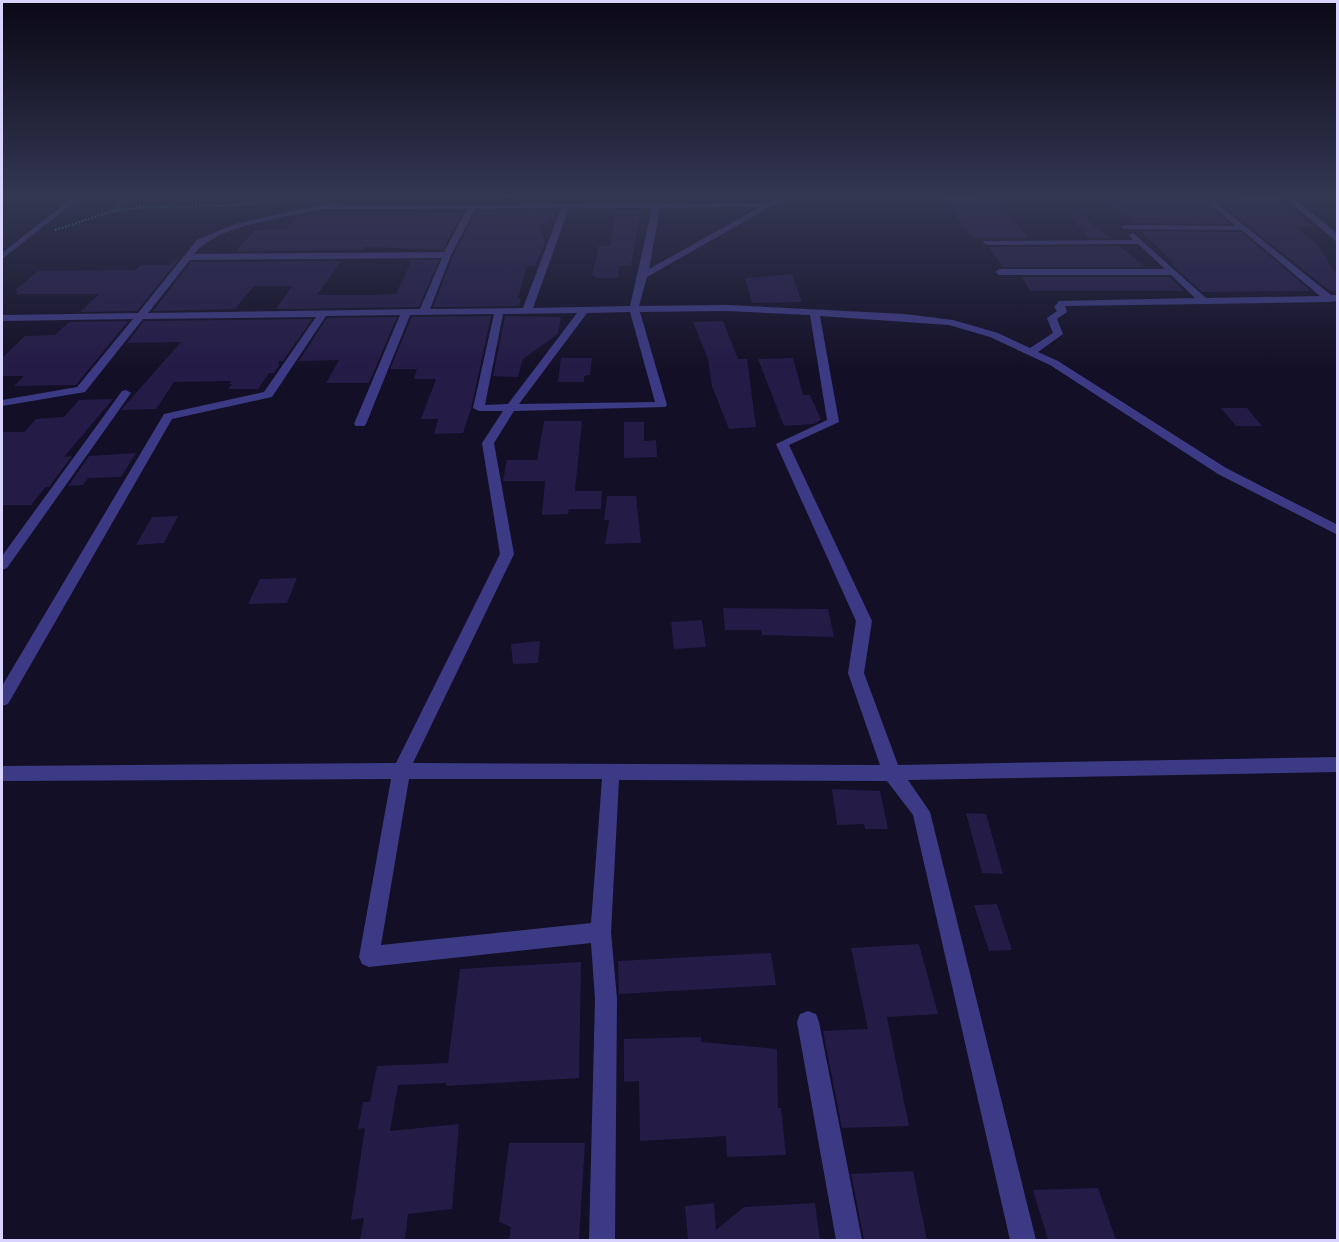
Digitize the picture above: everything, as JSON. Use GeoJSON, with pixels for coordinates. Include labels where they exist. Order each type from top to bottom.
{"type":"FeatureCollection","features":[{"type":"Feature","properties":{"kind":"street"},"geometry":{"type":"LineString","coordinates":[[2,403],[81,390],[190,257],[447,255],[424,312]]}},
{"type":"Feature","properties":{"kind":"street"},"geometry":{"type":"LineString","coordinates":[[527,311],[548,255]]}},
{"type":"Feature","properties":{"kind":"street"},"geometry":{"type":"LineString","coordinates":[[499,311],[479,408],[661,405],[634,309],[647,255]]}},
{"type":"Feature","properties":{"kind":"street"},"geometry":{"type":"LineString","coordinates":[[643,276],[680,255]]}},
{"type":"Feature","properties":{"kind":"street"},"geometry":{"type":"LineString","coordinates":[[1154,255],[1202,300]]}},
{"type":"Feature","properties":{"kind":"street"},"geometry":{"type":"LineString","coordinates":[[1278,255],[1334,299]]}},
{"type":"Feature","properties":{"kind":"street"},"geometry":{"type":"LineString","coordinates":[[999,272],[1172,272]]}},
{"type":"Feature","properties":{"kind":"street"},"geometry":{"type":"LineString","coordinates":[[1030,352],[1058,334],[1051,322],[1052,318],[1062,312],[1059,307],[1062,303],[1334,299]]}},
{"type":"Feature","properties":{"kind":"street"},"geometry":{"type":"LineString","coordinates":[[2,318],[634,309],[814,311],[950,322],[994,335],[1054,363],[1222,471],[1338,531]]}},
{"type":"Feature","properties":{"kind":"street"},"geometry":{"type":"LineString","coordinates":[[584,310],[510,409],[488,443],[507,554],[401,771],[369,957],[602,932]]}},
{"type":"Feature","properties":{"kind":"street"},"geometry":{"type":"LineString","coordinates":[[360,424],[406,311]]}},
{"type":"Feature","properties":{"kind":"street"},"geometry":{"type":"LineString","coordinates":[[814,311],[833,422],[782,444],[864,621],[856,673],[892,773],[921,812],[1023,1240]]}},
{"type":"Feature","properties":{"kind":"street"},"geometry":{"type":"LineString","coordinates":[[2,699],[168,416],[268,395],[322,315]]}},
{"type":"Feature","properties":{"kind":"street"},"geometry":{"type":"LineString","coordinates":[[2,565],[126,393]]}},
{"type":"Feature","properties":{"kind":"street"},"geometry":{"type":"LineString","coordinates":[[2,774],[401,771],[892,773],[1338,764]]}},
{"type":"Feature","properties":{"kind":"street"},"geometry":{"type":"LineString","coordinates":[[602,1240],[606,999],[602,932],[611,772]]}},
{"type":"Feature","properties":{"kind":"street"},"geometry":{"type":"LineString","coordinates":[[808,1022],[849,1240]]}},
{"type":"Feature","properties":{"kind":"building"},"geometry":{"type":"Polygon","coordinates":[[[540,255],[535,266],[527,266],[518,298],[521,299],[519,306],[433,307],[453,256],[540,255]]]}},
{"type":"Feature","properties":{"kind":"building"},"geometry":{"type":"Polygon","coordinates":[[[597,255],[633,255],[631,265],[619,266],[618,278],[592,276],[597,255]]]}},
{"type":"Feature","properties":{"kind":"building"},"geometry":{"type":"Polygon","coordinates":[[[994,255],[1131,255],[1145,267],[1002,267],[994,255]]]}},
{"type":"Feature","properties":{"kind":"building"},"geometry":{"type":"Polygon","coordinates":[[[1166,255],[1268,255],[1311,291],[1202,292],[1171,264],[1173,262],[1166,255]]]}},
{"type":"Feature","properties":{"kind":"building"},"geometry":{"type":"Polygon","coordinates":[[[1285,255],[1324,255],[1338,276],[1338,291],[1330,291],[1285,255]]]}},
{"type":"Feature","properties":{"kind":"building"},"geometry":{"type":"Polygon","coordinates":[[[174,260],[178,260],[137,311],[80,312],[99,294],[15,294],[19,291],[14,291],[38,271],[136,270],[141,265],[170,265],[174,260]]]}},
{"type":"Feature","properties":{"kind":"building"},"geometry":{"type":"Polygon","coordinates":[[[412,260],[439,260],[419,307],[276,309],[292,286],[254,286],[235,309],[153,311],[191,262],[341,261],[317,295],[377,295],[396,294],[412,260]]]}},
{"type":"Feature","properties":{"kind":"building"},"geometry":{"type":"Polygon","coordinates":[[[792,274],[802,302],[752,303],[745,278],[792,274]]]}},
{"type":"Feature","properties":{"kind":"building"},"geometry":{"type":"Polygon","coordinates":[[[1022,277],[1170,277],[1184,291],[1030,291],[1022,277]]]}},
{"type":"Feature","properties":{"kind":"building"},"geometry":{"type":"Polygon","coordinates":[[[491,316],[471,409],[463,433],[434,434],[438,419],[421,419],[436,379],[414,379],[417,369],[390,369],[412,317],[491,316]]]}},
{"type":"Feature","properties":{"kind":"building"},"geometry":{"type":"Polygon","coordinates":[[[505,316],[561,317],[558,334],[523,359],[518,377],[493,376],[505,316]]]}},
{"type":"Feature","properties":{"kind":"building"},"geometry":{"type":"Polygon","coordinates":[[[397,317],[369,383],[326,383],[339,360],[299,361],[327,318],[397,317]]]}},
{"type":"Feature","properties":{"kind":"building"},"geometry":{"type":"Polygon","coordinates":[[[312,319],[283,361],[278,361],[279,366],[274,373],[269,373],[258,389],[228,389],[232,384],[229,384],[231,381],[174,382],[156,409],[121,410],[181,342],[127,343],[144,321],[312,319]]]}},
{"type":"Feature","properties":{"kind":"building"},"geometry":{"type":"Polygon","coordinates":[[[128,321],[76,385],[14,386],[24,376],[2,376],[2,358],[25,336],[55,335],[69,322],[128,321]]]}},
{"type":"Feature","properties":{"kind":"building"},"geometry":{"type":"Polygon","coordinates":[[[723,321],[738,359],[747,359],[756,427],[729,429],[712,386],[708,359],[693,322],[723,321]]]}},
{"type":"Feature","properties":{"kind":"building"},"geometry":{"type":"Polygon","coordinates":[[[561,358],[592,358],[590,375],[584,376],[584,382],[558,382],[561,358]]]}},
{"type":"Feature","properties":{"kind":"building"},"geometry":{"type":"Polygon","coordinates":[[[793,358],[803,395],[810,395],[821,420],[814,424],[784,426],[758,359],[793,358]]]}},
{"type":"Feature","properties":{"kind":"building"},"geometry":{"type":"Polygon","coordinates":[[[113,399],[64,457],[72,456],[49,487],[46,487],[31,505],[2,505],[2,432],[24,432],[36,419],[64,417],[79,400],[113,399]]]}},
{"type":"Feature","properties":{"kind":"building"},"geometry":{"type":"Polygon","coordinates":[[[1221,408],[1247,408],[1262,426],[1236,426],[1221,408]]]}},
{"type":"Feature","properties":{"kind":"building"},"geometry":{"type":"Polygon","coordinates":[[[544,421],[582,421],[575,491],[602,491],[601,509],[569,509],[568,514],[542,515],[545,481],[503,481],[507,460],[537,460],[544,421]]]}},
{"type":"Feature","properties":{"kind":"building"},"geometry":{"type":"Polygon","coordinates":[[[624,422],[644,422],[644,441],[656,440],[657,457],[624,458],[624,422]]]}},
{"type":"Feature","properties":{"kind":"building"},"geometry":{"type":"Polygon","coordinates":[[[136,453],[121,477],[88,478],[83,485],[68,486],[89,456],[136,453]]]}},
{"type":"Feature","properties":{"kind":"building"},"geometry":{"type":"Polygon","coordinates":[[[607,496],[636,496],[641,543],[605,544],[609,520],[604,520],[607,496]]]}},
{"type":"Feature","properties":{"kind":"building"},"geometry":{"type":"Polygon","coordinates":[[[178,516],[164,543],[136,545],[152,517],[178,516]]]}},
{"type":"Feature","properties":{"kind":"building"},"geometry":{"type":"Polygon","coordinates":[[[297,578],[287,603],[248,604],[260,579],[297,578]]]}},
{"type":"Feature","properties":{"kind":"building"},"geometry":{"type":"Polygon","coordinates":[[[723,608],[828,609],[834,637],[762,635],[761,630],[725,630],[723,608]]]}},
{"type":"Feature","properties":{"kind":"building"},"geometry":{"type":"Polygon","coordinates":[[[702,620],[706,647],[674,649],[671,622],[702,620]]]}},
{"type":"Feature","properties":{"kind":"building"},"geometry":{"type":"Polygon","coordinates":[[[540,641],[538,663],[513,664],[511,644],[540,641]]]}},
{"type":"Feature","properties":{"kind":"building"},"geometry":{"type":"Polygon","coordinates":[[[832,789],[880,791],[888,829],[865,829],[864,824],[837,825],[832,789]]]}},
{"type":"Feature","properties":{"kind":"building"},"geometry":{"type":"Polygon","coordinates":[[[966,813],[986,814],[1003,874],[982,873],[966,813]]]}},
{"type":"Feature","properties":{"kind":"building"},"geometry":{"type":"Polygon","coordinates":[[[997,904],[1012,950],[989,951],[974,905],[997,904]]]}},
{"type":"Feature","properties":{"kind":"building"},"geometry":{"type":"Polygon","coordinates":[[[919,944],[938,1014],[887,1017],[909,1126],[842,1128],[823,1031],[868,1029],[851,948],[919,944]]]}},
{"type":"Feature","properties":{"kind":"building"},"geometry":{"type":"Polygon","coordinates":[[[771,953],[776,985],[619,994],[618,961],[771,953]]]}},
{"type":"Feature","properties":{"kind":"building"},"geometry":{"type":"Polygon","coordinates":[[[581,962],[579,1078],[446,1086],[446,1083],[398,1085],[390,1131],[459,1124],[452,1209],[408,1214],[405,1240],[360,1240],[364,1218],[351,1220],[365,1128],[358,1129],[363,1102],[370,1102],[377,1066],[448,1063],[460,969],[581,962]]]}},
{"type":"Feature","properties":{"kind":"building"},"geometry":{"type":"Polygon","coordinates":[[[701,1037],[701,1042],[777,1049],[778,1108],[781,1108],[786,1155],[727,1157],[726,1136],[640,1141],[639,1081],[624,1082],[624,1039],[701,1037]]]}},
{"type":"Feature","properties":{"kind":"building"},"geometry":{"type":"Polygon","coordinates":[[[509,1143],[585,1143],[579,1240],[509,1240],[511,1227],[499,1222],[509,1143]]]}},
{"type":"Feature","properties":{"kind":"building"},"geometry":{"type":"Polygon","coordinates":[[[913,1171],[927,1240],[864,1240],[851,1174],[913,1171]]]}},
{"type":"Feature","properties":{"kind":"building"},"geometry":{"type":"Polygon","coordinates":[[[1098,1188],[1116,1240],[1048,1240],[1033,1190],[1098,1188]]]}},
{"type":"Feature","properties":{"kind":"building"},"geometry":{"type":"Polygon","coordinates":[[[714,1203],[716,1230],[744,1207],[815,1203],[820,1240],[688,1240],[685,1206],[714,1203]]]}}]}
